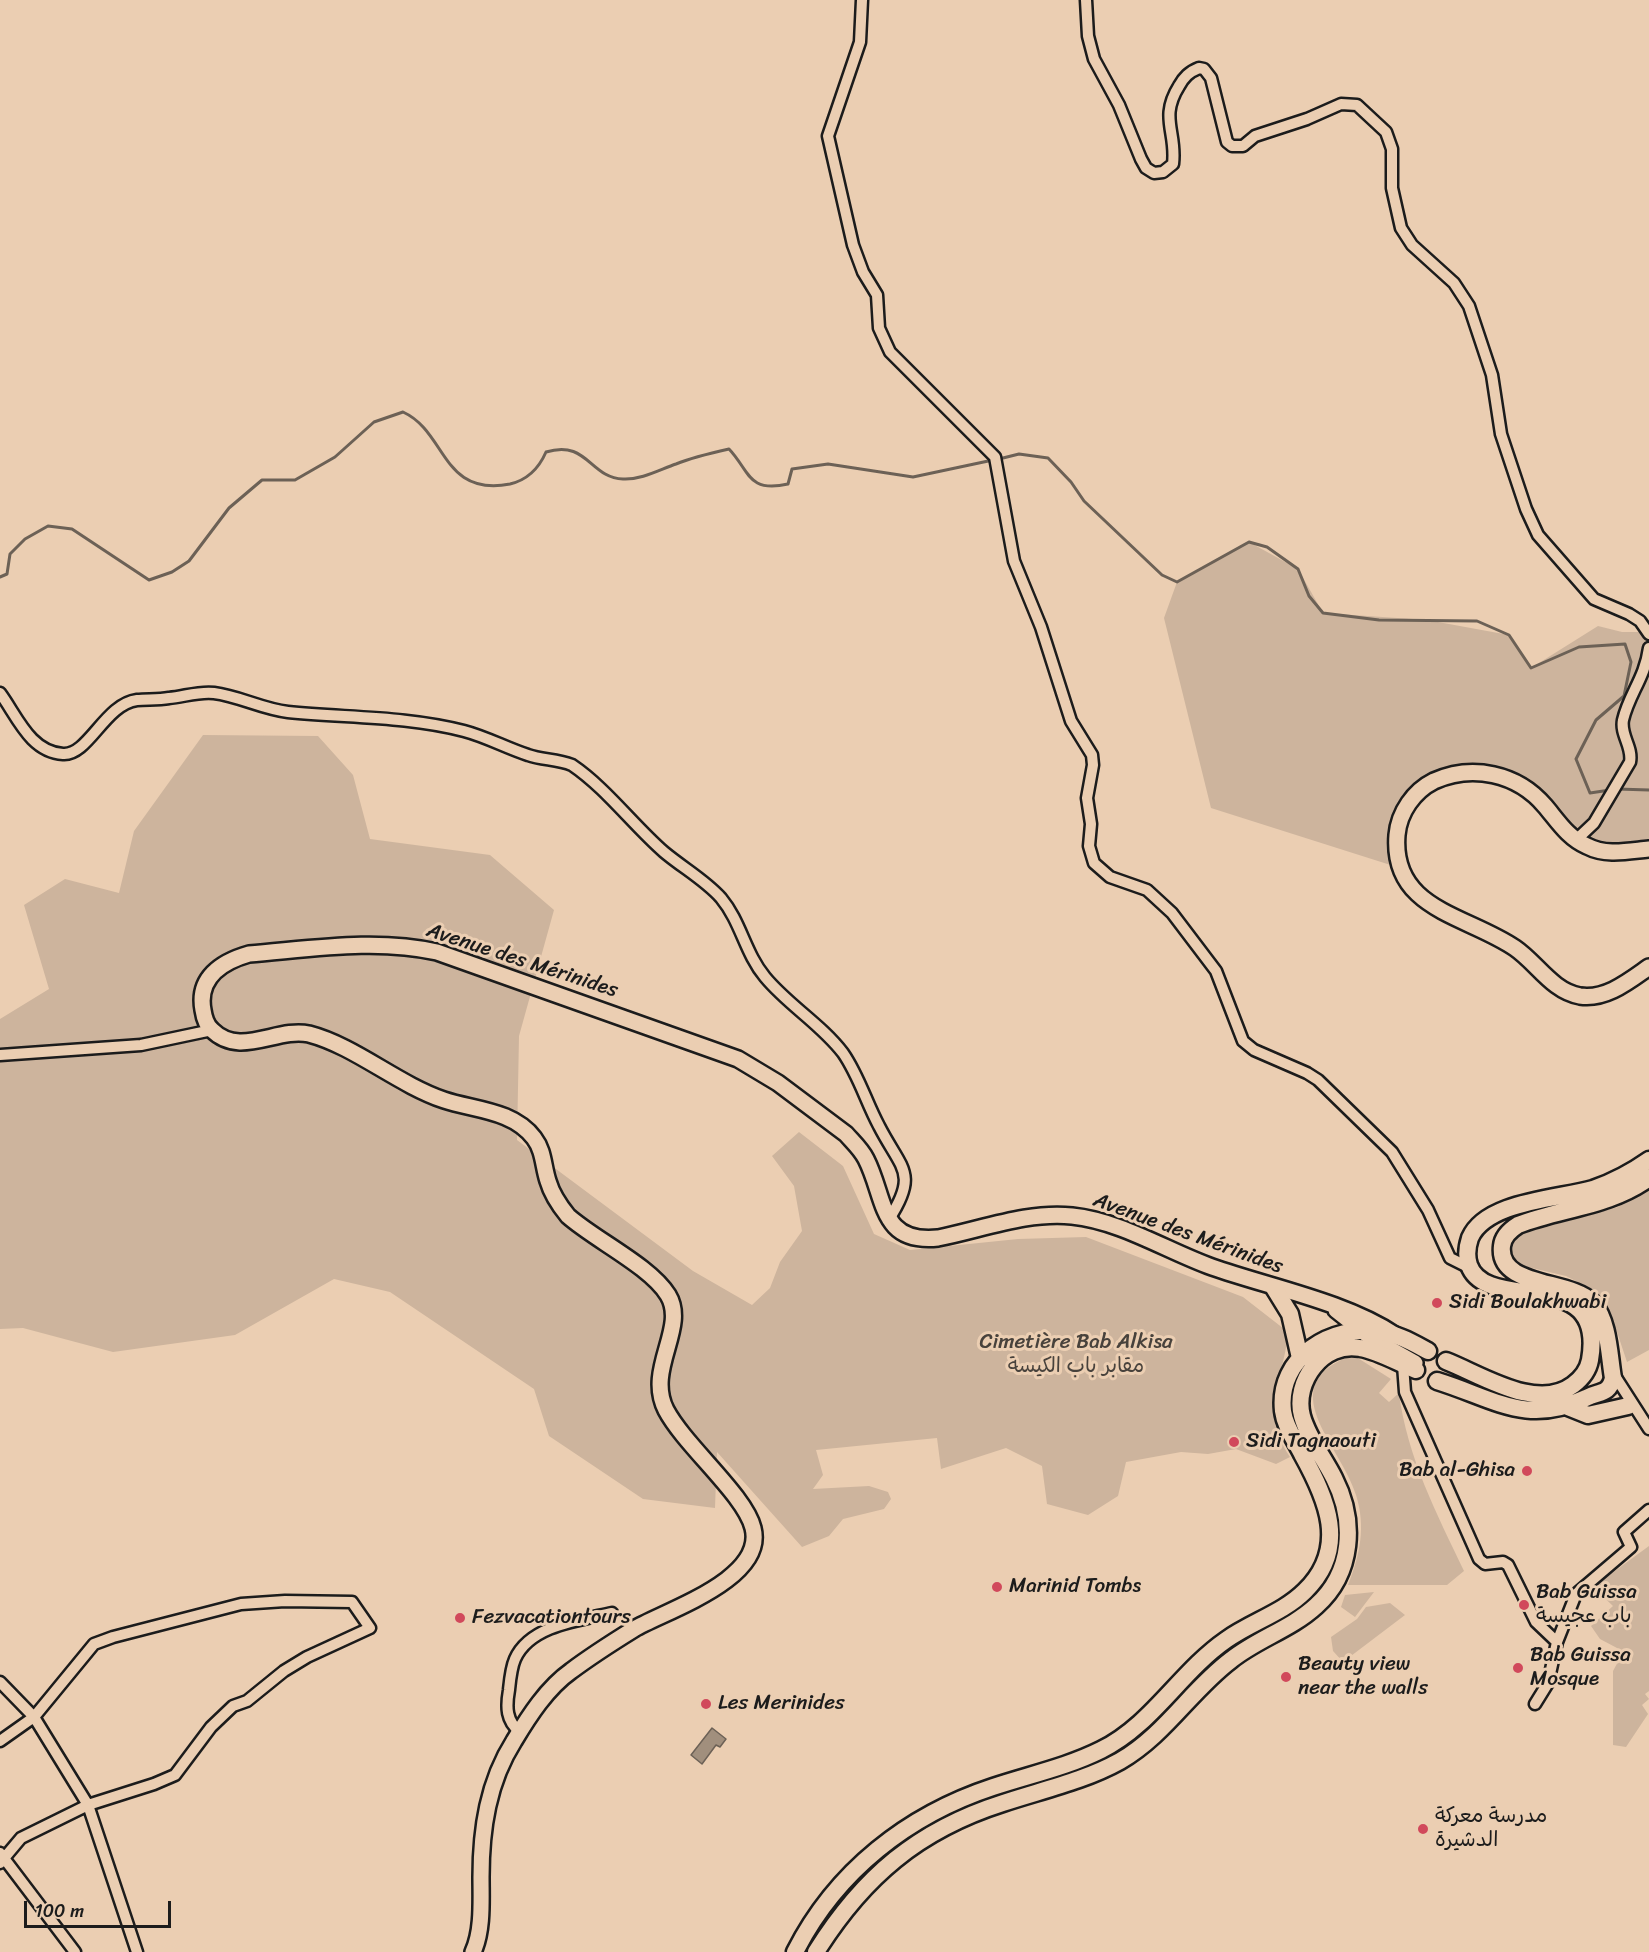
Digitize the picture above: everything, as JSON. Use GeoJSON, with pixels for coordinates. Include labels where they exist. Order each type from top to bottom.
{"type":"FeatureCollection","features":[{"type":"Feature","properties":{"kind":"main road"},"geometry":{"type":"LineString","coordinates":[[1649,849],[1609,852],[1587,847],[1576,840],[1532,793],[1510,780],[1483,771],[1446,776],[1417,793],[1405,810],[1398,831],[1397,845],[1401,869],[1412,889],[1421,897],[1445,913],[1508,943],[1567,992],[1580,996],[1597,996],[1614,990],[1649,967]]}},
{"type":"Feature","properties":{"kind":"main road","name":"Avenue des Mérinides"},"geometry":{"type":"LineString","coordinates":[[212,1030],[204,1019],[201,1000],[206,981],[216,969],[230,959],[249,954],[382,944],[411,946],[437,952],[705,1046],[761,1071],[846,1134],[857,1146],[866,1158],[889,1220],[908,1236],[920,1240],[1052,1215],[1092,1219],[1210,1266],[1365,1316],[1395,1335]]}},
{"type":"Feature","properties":{"kind":"main road"},"geometry":{"type":"LineString","coordinates":[[212,1030],[224,1038],[250,1042],[285,1034],[308,1034],[335,1044],[397,1080],[444,1100],[497,1113],[524,1126],[536,1139],[544,1158],[550,1187],[557,1203],[568,1216],[653,1278],[669,1297],[673,1328],[659,1374],[664,1407],[676,1427],[748,1518],[754,1535],[749,1554],[741,1567],[698,1598],[634,1629],[569,1672],[544,1698],[520,1732],[500,1766],[489,1800],[480,1911],[473,1952]]}},
{"type":"Feature","properties":{"kind":"main road"},"geometry":{"type":"LineString","coordinates":[[795,1952],[826,1900],[868,1857],[894,1835],[920,1818],[964,1797],[1102,1750],[1141,1723],[1226,1640],[1290,1604],[1312,1583],[1327,1561],[1330,1532],[1324,1496],[1284,1418],[1285,1387],[1300,1358],[1324,1339],[1360,1330],[1395,1335],[1428,1351],[1437,1352],[1446,1361],[1538,1396],[1561,1392],[1586,1372],[1590,1337],[1586,1321],[1578,1309],[1561,1299],[1483,1281],[1470,1268],[1467,1255],[1471,1237],[1489,1218],[1517,1206],[1603,1185],[1649,1160]]}},
{"type":"Feature","properties":{"kind":"main road"},"geometry":{"type":"LineString","coordinates":[[1331,1306],[1360,1330],[1412,1366],[1425,1381],[1437,1381],[1489,1400],[1529,1411],[1548,1411],[1568,1407],[1612,1386],[1612,1372],[1604,1327],[1594,1304],[1574,1290],[1516,1274],[1504,1260],[1502,1243],[1507,1233],[1518,1225],[1606,1201],[1628,1192],[1649,1178]]}},
{"type":"Feature","properties":{"kind":"main road"},"geometry":{"type":"LineString","coordinates":[[1274,1288],[1290,1314],[1300,1358]]}},
{"type":"Feature","properties":{"kind":"main road"},"geometry":{"type":"LineString","coordinates":[[816,1952],[858,1892],[902,1853],[965,1816],[1085,1777],[1125,1758],[1164,1727],[1230,1660],[1299,1619],[1322,1601],[1342,1570],[1348,1544],[1348,1524],[1340,1490],[1303,1419],[1303,1386],[1317,1362],[1329,1353],[1345,1348],[1361,1348],[1412,1366]]}},
{"type":"Feature","properties":{"kind":"main road"},"geometry":{"type":"LineString","coordinates":[[1412,1366],[1428,1351]]}},
{"type":"Feature","properties":{"kind":"main road"},"geometry":{"type":"LineString","coordinates":[[1437,1381],[1446,1373],[1446,1361]]}},
{"type":"Feature","properties":{"kind":"main road"},"geometry":{"type":"LineString","coordinates":[[1568,1407],[1580,1414],[1588,1415],[1633,1408]]}},
{"type":"Feature","properties":{"kind":"street"},"geometry":{"type":"LineString","coordinates":[[862,0],[860,42],[828,136],[855,251],[877,295],[879,328],[890,352],[997,461],[1014,561],[1041,627],[1071,721],[1092,755],[1093,765],[1087,798],[1091,824],[1089,846],[1094,863],[1110,877],[1147,890],[1158,898],[1199,946],[1216,971],[1243,1041],[1254,1050],[1318,1080],[1381,1140],[1392,1152],[1428,1210],[1450,1258],[1470,1268]]}},
{"type":"Feature","properties":{"kind":"street"},"geometry":{"type":"LineString","coordinates":[[1086,0],[1089,36],[1094,59],[1119,105],[1141,159],[1146,168],[1154,173],[1163,172],[1173,164],[1174,154],[1168,112],[1170,102],[1184,78],[1199,68],[1204,69],[1211,78],[1227,142],[1232,146],[1243,147],[1260,134],[1307,119],[1341,104],[1357,105],[1386,132],[1392,149],[1392,188],[1401,228],[1412,245],[1454,283],[1469,306],[1492,375],[1501,434],[1526,509],[1538,535],[1594,599],[1640,621],[1649,634]]}},
{"type":"Feature","properties":{"kind":"street"},"geometry":{"type":"LineString","coordinates":[[1576,840],[1594,823],[1622,777],[1631,755],[1622,728],[1643,676],[1649,648]]}},
{"type":"Feature","properties":{"kind":"street"},"geometry":{"type":"LineString","coordinates":[[0,693],[29,737],[50,751],[60,754],[76,751],[120,706],[135,700],[214,693],[288,712],[373,716],[463,731],[506,744],[528,755],[572,765],[665,852],[720,897],[736,921],[751,957],[764,976],[842,1052],[854,1070],[885,1139],[903,1166],[907,1181],[904,1193],[889,1220]]}},
{"type":"Feature","properties":{"kind":"street"},"geometry":{"type":"LineString","coordinates":[[0,1054],[141,1045],[212,1030]]}},
{"type":"Feature","properties":{"kind":"street"},"geometry":{"type":"LineString","coordinates":[[1412,1366],[1405,1392],[1479,1559],[1485,1564],[1506,1563],[1536,1622],[1557,1642]]}},
{"type":"Feature","properties":{"kind":"street"},"geometry":{"type":"LineString","coordinates":[[1612,1372],[1649,1430]]}},
{"type":"Feature","properties":{"kind":"street"},"geometry":{"type":"LineString","coordinates":[[1597,1394],[1633,1408]]}},
{"type":"Feature","properties":{"kind":"street"},"geometry":{"type":"LineString","coordinates":[[1535,1704],[1548,1683],[1557,1642],[1576,1594],[1631,1547],[1624,1532],[1649,1510]]}},
{"type":"Feature","properties":{"kind":"street"},"geometry":{"type":"LineString","coordinates":[[0,1741],[34,1717],[94,1644],[112,1637],[241,1604],[285,1601],[352,1602],[370,1628],[307,1657],[284,1671],[247,1701],[233,1706],[211,1727],[175,1775],[88,1805],[21,1838],[1,1858],[75,1952]]}},
{"type":"Feature","properties":{"kind":"street"},"geometry":{"type":"LineString","coordinates":[[520,1732],[509,1720],[507,1702],[515,1658],[525,1645],[543,1631],[612,1613]]}},
{"type":"Feature","properties":{"kind":"street"},"geometry":{"type":"LineString","coordinates":[[0,1682],[34,1717],[88,1805],[137,1952]]}},
{"type":"Feature","properties":{"kind":"green space"},"geometry":{"type":"Polygon","coordinates":[[[1249,542],[1298,569],[1323,613],[1427,620],[1509,635],[1531,668],[1598,626],[1622,632],[1649,632],[1649,847],[1619,851],[1564,829],[1516,782],[1453,766],[1406,801],[1400,868],[1211,808],[1164,618],[1177,582],[1249,542]]]}},
{"type":"Feature","properties":{"kind":"green space","name":"Cimetière Bab Alkisa مقابر باب الكيسة"},"geometry":{"type":"Polygon","coordinates":[[[203,735],[318,736],[353,775],[370,839],[490,855],[554,910],[519,1036],[517,1140],[693,1271],[752,1305],[770,1288],[780,1262],[802,1231],[794,1186],[772,1156],[799,1132],[843,1166],[874,1234],[910,1250],[1018,1239],[1086,1237],[1243,1297],[1288,1332],[1274,1408],[1275,1423],[1280,1439],[1290,1457],[1276,1464],[1236,1449],[1208,1454],[1181,1452],[1126,1462],[1118,1496],[1088,1515],[1047,1504],[1042,1466],[1006,1448],[941,1469],[937,1438],[816,1450],[823,1475],[813,1489],[869,1486],[888,1492],[891,1499],[884,1509],[843,1519],[829,1536],[802,1547],[717,1452],[715,1508],[643,1499],[549,1436],[534,1389],[390,1292],[334,1279],[235,1335],[113,1352],[23,1328],[0,1329],[0,1019],[49,989],[24,905],[65,879],[119,893],[134,831],[203,735]]]}},
{"type":"Feature","properties":{"kind":"green space"},"geometry":{"type":"Polygon","coordinates":[[[1649,1188],[1649,1350],[1627,1362],[1612,1317],[1595,1291],[1566,1276],[1519,1265],[1506,1249],[1517,1235],[1618,1207],[1649,1188]]]}},
{"type":"Feature","properties":{"kind":"green space"},"geometry":{"type":"Polygon","coordinates":[[[1353,1355],[1391,1379],[1379,1393],[1389,1402],[1399,1393],[1409,1440],[1424,1485],[1464,1571],[1447,1585],[1348,1585],[1356,1563],[1360,1541],[1359,1507],[1348,1476],[1317,1417],[1313,1399],[1316,1382],[1328,1368],[1353,1355]]]}},
{"type":"Feature","properties":{"kind":"green space"},"geometry":{"type":"Polygon","coordinates":[[[1649,1546],[1649,1691],[1645,1694],[1649,1699],[1642,1705],[1648,1714],[1626,1747],[1613,1745],[1613,1671],[1620,1658],[1617,1648],[1600,1639],[1591,1626],[1613,1606],[1593,1587],[1649,1546]]]}},
{"type":"Feature","properties":{"kind":"green space"},"geometry":{"type":"Polygon","coordinates":[[[1374,1592],[1355,1617],[1341,1607],[1345,1595],[1374,1592]]]}},
{"type":"Feature","properties":{"kind":"green space"},"geometry":{"type":"Polygon","coordinates":[[[1390,1603],[1405,1615],[1343,1662],[1333,1651],[1331,1637],[1357,1619],[1366,1607],[1390,1603]]]}},
{"type":"Feature","properties":{"kind":"shaded area"},"geometry":{"type":"Polygon","coordinates":[[[712,1728],[726,1739],[720,1747],[716,1745],[702,1764],[691,1755],[712,1728]]]}},
{"type":"Feature","properties":{"kind":"waterway"},"geometry":{"type":"LineString","coordinates":[[0,577],[7,574],[10,554],[25,539],[48,526],[72,529],[149,580],[172,572],[189,561],[229,508],[262,480],[295,480],[335,457],[374,422],[403,412],[417,421],[429,434],[457,472],[470,481],[487,485],[510,484],[522,480],[536,468],[546,452],[560,449],[580,455],[603,473],[623,479],[643,476],[689,459],[729,449],[757,483],[775,486],[788,484],[792,469],[828,464],[913,477],[993,460]]}},
{"type":"Feature","properties":{"kind":"waterway"},"geometry":{"type":"LineString","coordinates":[[999,459],[1019,454],[1048,458],[1071,482],[1084,501],[1162,575],[1177,582],[1249,542],[1267,547],[1298,569],[1309,596],[1323,613],[1379,620],[1477,621],[1509,635],[1531,668],[1579,647],[1625,644],[1631,662],[1624,696],[1596,720],[1576,759],[1590,793],[1610,790]]}},
{"type":"Feature","properties":{"kind":"waterway"},"geometry":{"type":"LineString","coordinates":[[1617,789],[1649,790]]}},
{"type":"Feature","properties":{"kind":"place","name":"Sidi Boulakhwabi"},"geometry":{"type":"Point","coordinates":[1437,1303]}},
{"type":"Feature","properties":{"kind":"place","name":"Sidi Tagnaouti"},"geometry":{"type":"Point","coordinates":[1234,1442]}},
{"type":"Feature","properties":{"kind":"place","name":"Bab al-Ghisa"},"geometry":{"type":"Point","coordinates":[1527,1471]}},
{"type":"Feature","properties":{"kind":"place","name":"Marinid Tombs"},"geometry":{"type":"Point","coordinates":[997,1587]}},
{"type":"Feature","properties":{"kind":"place","name":"Bab Guissa باب عجيسة"},"geometry":{"type":"Point","coordinates":[1524,1605]}},
{"type":"Feature","properties":{"kind":"place","name":"Fezvacationtours"},"geometry":{"type":"Point","coordinates":[460,1618]}},
{"type":"Feature","properties":{"kind":"place","name":"Bab Guissa Mosque"},"geometry":{"type":"Point","coordinates":[1518,1668]}},
{"type":"Feature","properties":{"kind":"place","name":"Beauty view near the walls"},"geometry":{"type":"Point","coordinates":[1286,1677]}},
{"type":"Feature","properties":{"kind":"place","name":"Les Merinides"},"geometry":{"type":"Point","coordinates":[706,1704]}},
{"type":"Feature","properties":{"kind":"place","name":"مدرسة معركة الدشيرة"},"geometry":{"type":"Point","coordinates":[1423,1829]}}]}
